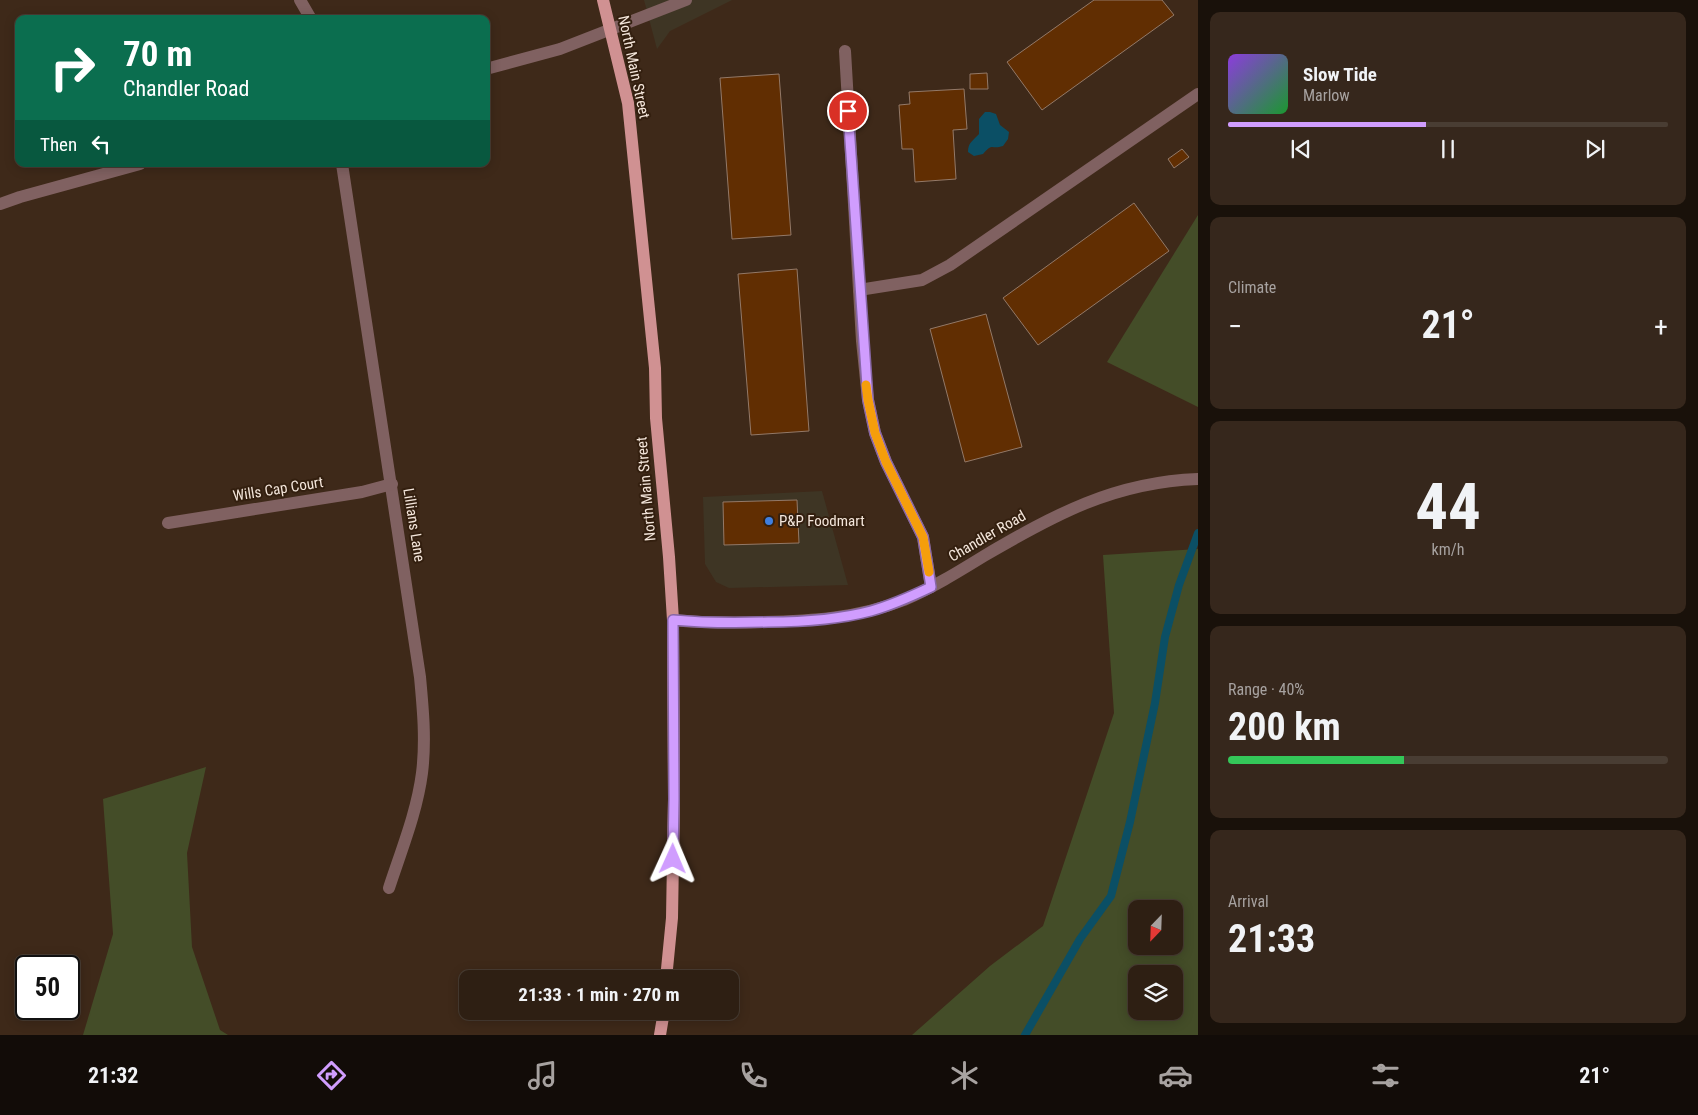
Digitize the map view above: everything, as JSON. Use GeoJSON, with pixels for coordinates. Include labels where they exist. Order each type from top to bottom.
{"type":"FeatureCollection","features":[{"type":"Feature","properties":{"kind":"main road","name":"North Main Street"},"geometry":{"type":"LineString","coordinates":[[603,0],[628,103],[655,368],[656,418],[669,557],[673,620],[674,809],[672,918],[667,970]]}},
{"type":"Feature","properties":{"kind":"main road"},"geometry":{"type":"LineString","coordinates":[[660,1035],[662,1020]]}},
{"type":"Feature","properties":{"kind":"street"},"geometry":{"type":"LineString","coordinates":[[300,0],[309,15]]}},
{"type":"Feature","properties":{"kind":"street"},"geometry":{"type":"LineString","coordinates":[[490,68],[560,49],[686,0]]}},
{"type":"Feature","properties":{"kind":"street"},"geometry":{"type":"LineString","coordinates":[[844,51],[868,400],[875,433],[886,462],[923,537],[931,587]]}},
{"type":"Feature","properties":{"kind":"street"},"geometry":{"type":"LineString","coordinates":[[860,290],[922,280],[950,265],[1198,94]]}},
{"type":"Feature","properties":{"kind":"street"},"geometry":{"type":"LineString","coordinates":[[0,204],[20,196],[129,167]]}},
{"type":"Feature","properties":{"kind":"street","name":"Lillians Lane"},"geometry":{"type":"LineString","coordinates":[[342,167],[420,676],[424,732],[422,774],[415,805],[389,888]]}},
{"type":"Feature","properties":{"kind":"street","name":"Chandler Road"},"geometry":{"type":"LineString","coordinates":[[673,620],[710,624],[806,622],[871,611],[904,600],[931,587],[1033,528],[1085,503],[1140,486],[1198,479]]}},
{"type":"Feature","properties":{"kind":"street","name":"Wills Cap Court"},"geometry":{"type":"LineString","coordinates":[[168,523],[362,492],[392,484]]}},
{"type":"Feature","properties":{"kind":"shaded area"},"geometry":{"type":"Polygon","coordinates":[[[644,0],[732,0],[670,31],[657,49],[644,0]]]}},
{"type":"Feature","properties":{"kind":"shaded area"},"geometry":{"type":"Polygon","coordinates":[[[822,491],[848,585],[729,588],[716,582],[705,564],[703,497],[822,491]]]}},
{"type":"Feature","properties":{"kind":"green space"},"geometry":{"type":"Polygon","coordinates":[[[1198,215],[1198,407],[1107,362],[1198,215]]]}},
{"type":"Feature","properties":{"kind":"green space"},"geometry":{"type":"Polygon","coordinates":[[[1198,549],[1198,1035],[912,1035],[990,966],[1043,926],[1114,713],[1103,555],[1198,549]]]}},
{"type":"Feature","properties":{"kind":"green space"},"geometry":{"type":"Polygon","coordinates":[[[206,767],[187,853],[192,947],[220,1030],[228,1035],[83,1035],[113,934],[103,799],[206,767]]]}},
{"type":"Feature","properties":{"kind":"water"},"geometry":{"type":"Polygon","coordinates":[[[985,112],[996,114],[1000,125],[1009,132],[1008,139],[1003,146],[991,147],[983,154],[974,156],[968,152],[969,146],[979,134],[979,119],[985,112]]]}},
{"type":"Feature","properties":{"kind":"building"},"geometry":{"type":"Polygon","coordinates":[[[1094,0],[1162,0],[1174,15],[1042,110],[1007,62],[1094,0]]]}},
{"type":"Feature","properties":{"kind":"building"},"geometry":{"type":"Polygon","coordinates":[[[987,73],[988,89],[970,89],[970,74],[987,73]]]}},
{"type":"Feature","properties":{"kind":"building"},"geometry":{"type":"Polygon","coordinates":[[[779,74],[791,235],[732,239],[720,78],[779,74]]]}},
{"type":"Feature","properties":{"kind":"building"},"geometry":{"type":"Polygon","coordinates":[[[964,89],[967,129],[953,130],[956,179],[915,182],[913,149],[902,149],[899,105],[910,104],[909,92],[964,89]]]}},
{"type":"Feature","properties":{"kind":"building"},"geometry":{"type":"Polygon","coordinates":[[[1182,149],[1189,157],[1174,168],[1168,159],[1182,149]]]}},
{"type":"Feature","properties":{"kind":"building"},"geometry":{"type":"Polygon","coordinates":[[[1134,203],[1169,251],[1038,345],[1003,298],[1134,203]]]}},
{"type":"Feature","properties":{"kind":"building"},"geometry":{"type":"Polygon","coordinates":[[[797,269],[809,431],[751,435],[738,274],[797,269]]]}},
{"type":"Feature","properties":{"kind":"building"},"geometry":{"type":"Polygon","coordinates":[[[986,314],[1022,447],[965,462],[930,329],[986,314]]]}},
{"type":"Feature","properties":{"kind":"building"},"geometry":{"type":"Polygon","coordinates":[[[797,500],[799,543],[724,545],[723,502],[797,500]]]}},
{"type":"Feature","properties":{"kind":"waterway"},"geometry":{"type":"LineString","coordinates":[[1025,1035],[1080,939],[1111,896],[1130,822],[1155,703],[1165,637],[1179,585],[1198,533]]}},
{"type":"Feature","properties":{"kind":"slow traffic"},"geometry":{"type":"LineString","coordinates":[[866,385],[875,433],[886,462],[923,537],[929,572]]}},
{"type":"Feature","properties":{"kind":"place","name":"P&P Foodmart"},"geometry":{"type":"Point","coordinates":[769,521]}},
{"type":"Feature","properties":{"kind":"route"},"geometry":{"type":"LineString","coordinates":[[673,859],[673,620],[710,624],[806,622],[871,611],[904,600],[931,587],[923,537],[886,462],[875,433],[868,400],[862,341],[848,111]]}}]}
